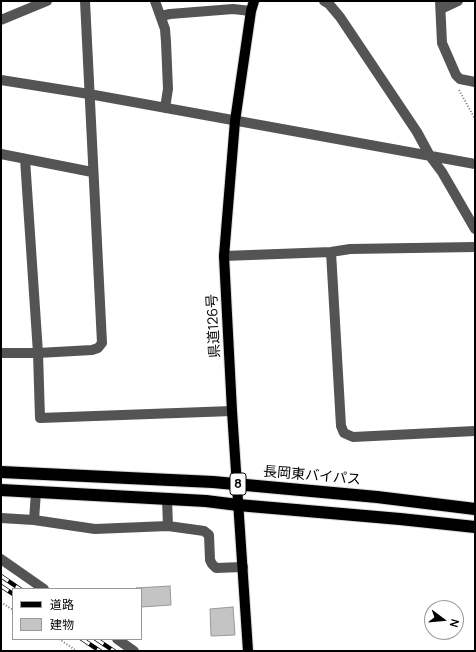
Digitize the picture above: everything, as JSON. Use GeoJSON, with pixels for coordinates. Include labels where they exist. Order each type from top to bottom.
{"type":"FeatureCollection","features":[{"type":"Feature","properties":{"kind":"highway","name":"長岡東バイパス"},"geometry":{"type":"LineString","coordinates":[[1,472],[213,482],[475,509]]}},
{"type":"Feature","properties":{"kind":"highway","name":"8"},"geometry":{"type":"LineString","coordinates":[[1,490],[206,501],[475,527]]}},
{"type":"Feature","properties":{"kind":"main road","name":"県道126号"},"geometry":{"type":"LineString","coordinates":[[248,651],[232,411],[224,256],[236,121],[251,11],[254,1]]}},
{"type":"Feature","properties":{"kind":"street"},"geometry":{"type":"LineString","coordinates":[[1,20],[47,1]]}},
{"type":"Feature","properties":{"kind":"street"},"geometry":{"type":"LineString","coordinates":[[1,353],[38,353],[92,350],[98,348],[102,343],[92,172],[85,1]]}},
{"type":"Feature","properties":{"kind":"street"},"geometry":{"type":"LineString","coordinates":[[155,1],[165,29],[168,90],[165,108]]}},
{"type":"Feature","properties":{"kind":"street"},"geometry":{"type":"LineString","coordinates":[[324,1],[329,4],[340,18],[417,132],[430,156],[442,172],[475,228]]}},
{"type":"Feature","properties":{"kind":"street"},"geometry":{"type":"LineString","coordinates":[[458,1],[440,5],[442,43],[456,75],[460,79],[475,82]]}},
{"type":"Feature","properties":{"kind":"street"},"geometry":{"type":"LineString","coordinates":[[160,16],[233,9],[251,11]]}},
{"type":"Feature","properties":{"kind":"street"},"geometry":{"type":"LineString","coordinates":[[1,80],[89,94],[475,164]]}},
{"type":"Feature","properties":{"kind":"street"},"geometry":{"type":"LineString","coordinates":[[1,154],[92,172]]}},
{"type":"Feature","properties":{"kind":"street"},"geometry":{"type":"LineString","coordinates":[[25,158],[38,353],[40,418],[232,411]]}},
{"type":"Feature","properties":{"kind":"street"},"geometry":{"type":"LineString","coordinates":[[224,256],[331,252],[350,249],[475,247]]}},
{"type":"Feature","properties":{"kind":"street"},"geometry":{"type":"LineString","coordinates":[[331,252],[341,426],[344,433],[353,437],[475,431]]}},
{"type":"Feature","properties":{"kind":"street"},"geometry":{"type":"LineString","coordinates":[[34,520],[36,492]]}},
{"type":"Feature","properties":{"kind":"street"},"geometry":{"type":"LineString","coordinates":[[167,499],[168,526]]}},
{"type":"Feature","properties":{"kind":"street"},"geometry":{"type":"LineString","coordinates":[[1,518],[34,520],[95,529],[168,526],[204,531],[209,535],[210,560],[216,568],[243,567]]}},
{"type":"Feature","properties":{"kind":"street"},"geometry":{"type":"LineString","coordinates":[[1,559],[43,588]]}},
{"type":"Feature","properties":{"kind":"street"},"geometry":{"type":"LineString","coordinates":[[118,640],[134,651]]}},
{"type":"Feature","properties":{"kind":"path"},"geometry":{"type":"LineString","coordinates":[[460,79],[458,88],[475,119]]}},
{"type":"Feature","properties":{"kind":"path"},"geometry":{"type":"LineString","coordinates":[[1,602],[12,609]]}},
{"type":"Feature","properties":{"kind":"path"},"geometry":{"type":"LineString","coordinates":[[60,640],[77,651]]}},
{"type":"Feature","properties":{"kind":"building"},"geometry":{"type":"Polygon","coordinates":[[[170,586],[171,605],[142,607],[142,588],[136,588],[170,586]]]}},
{"type":"Feature","properties":{"kind":"building"},"geometry":{"type":"Polygon","coordinates":[[[233,607],[235,635],[211,636],[210,609],[233,607]]]}},
{"type":"Feature","properties":{"kind":"railway"},"geometry":{"type":"LineString","coordinates":[[1,576],[19,588]]}},
{"type":"Feature","properties":{"kind":"railway"},"geometry":{"type":"LineString","coordinates":[[1,586],[12,593]]}},
{"type":"Feature","properties":{"kind":"railway"},"geometry":{"type":"LineString","coordinates":[[84,640],[100,651]]}},
{"type":"Feature","properties":{"kind":"railway"},"geometry":{"type":"LineString","coordinates":[[98,640],[114,651]]}}]}
